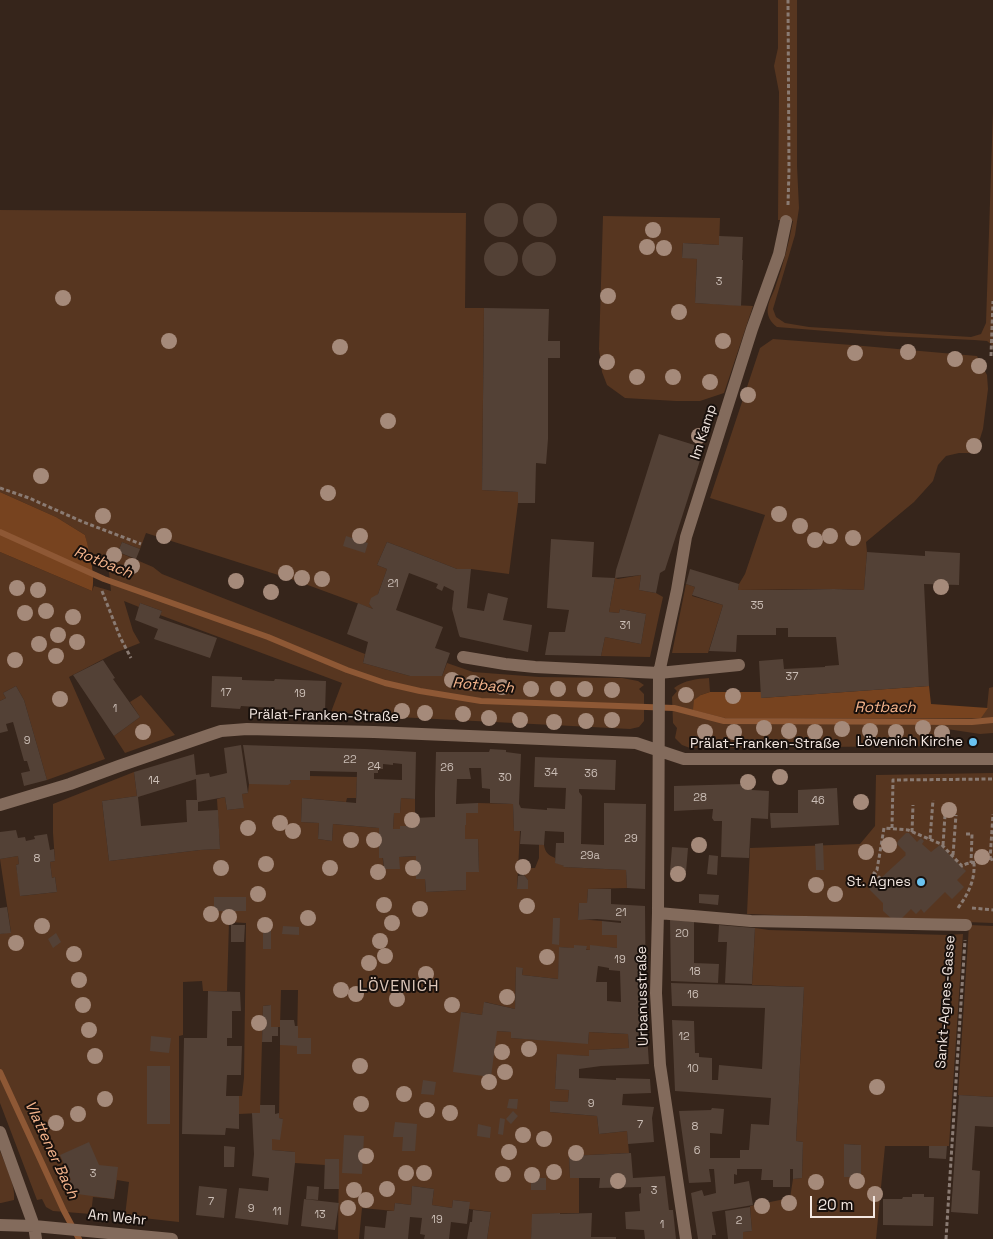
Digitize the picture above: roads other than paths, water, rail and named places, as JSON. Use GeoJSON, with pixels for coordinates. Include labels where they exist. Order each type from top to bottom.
{"type":"FeatureCollection","features":[{"type":"Feature","properties":{"kind":"street","name":"Im Kamp"},"geometry":{"type":"LineString","coordinates":[[659,673],[686,537],[752,329],[779,254],[786,221]]}},
{"type":"Feature","properties":{"kind":"street"},"geometry":{"type":"LineString","coordinates":[[463,657],[535,667],[659,673],[739,665]]}},
{"type":"Feature","properties":{"kind":"street"},"geometry":{"type":"LineString","coordinates":[[658,750],[659,673]]}},
{"type":"Feature","properties":{"kind":"street","name":"Prälat-Franken-Straße"},"geometry":{"type":"LineString","coordinates":[[0,805],[70,784],[200,737],[221,731],[233,730],[374,732],[636,743],[684,759],[993,759]]}},
{"type":"Feature","properties":{"kind":"street","name":"Urbanusstraße"},"geometry":{"type":"LineString","coordinates":[[658,750],[656,993],[660,1064],[686,1239]]}},
{"type":"Feature","properties":{"kind":"street","name":"Sankt-Agnes-Gasse"},"geometry":{"type":"LineString","coordinates":[[658,912],[751,921],[966,925]]}},
{"type":"Feature","properties":{"kind":"street"},"geometry":{"type":"LineString","coordinates":[[0,1132],[34,1226],[36,1239]]}},
{"type":"Feature","properties":{"kind":"street","name":"Am Wehr"},"geometry":{"type":"LineString","coordinates":[[0,1224],[172,1239]]}},
{"type":"Feature","properties":{"kind":"waterway","name":"Rotbach"},"geometry":{"type":"LineString","coordinates":[[0,532],[104,579],[268,637],[347,670],[385,683],[420,691],[481,701],[674,708],[724,721],[972,722],[993,720]]}},
{"type":"Feature","properties":{"kind":"waterway","name":"Vlattener Bach"},"geometry":{"type":"LineString","coordinates":[[0,1072],[64,1211],[79,1239]]}},
{"type":"Feature","properties":{"kind":"place","name":"Lövenich Kirche"},"geometry":{"type":"Point","coordinates":[973,742]}},
{"type":"Feature","properties":{"kind":"place","name":"St. Agnes"},"geometry":{"type":"Point","coordinates":[921,882]}},
{"type":"Feature","properties":{"kind":"district","name":"LÖVENICH"},"geometry":{"type":"Point","coordinates":[399,987]}}]}
